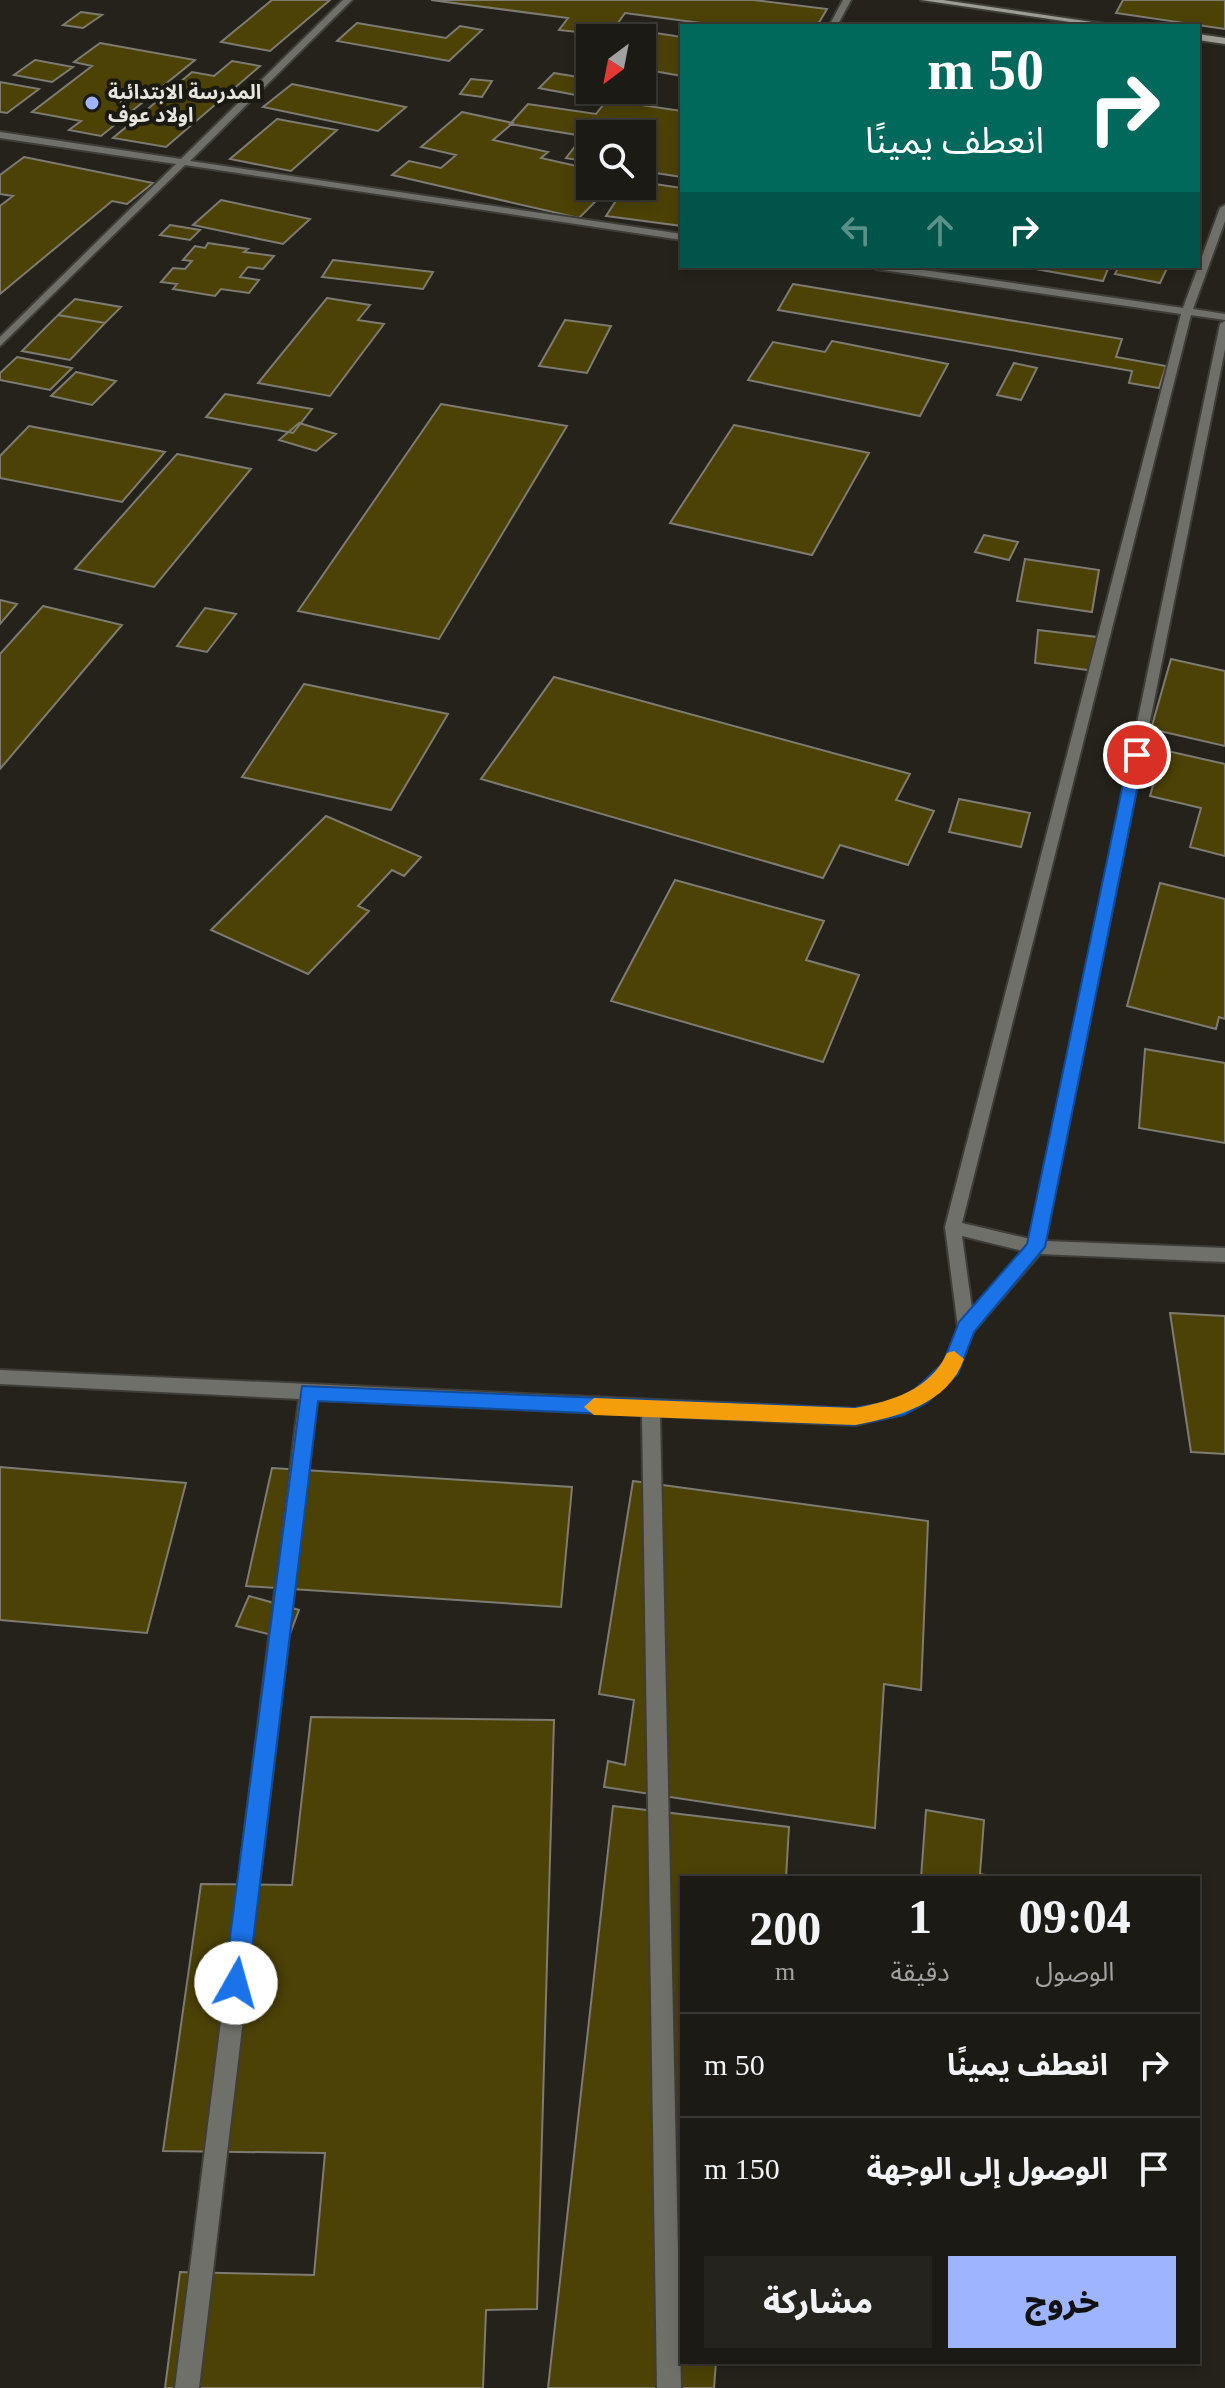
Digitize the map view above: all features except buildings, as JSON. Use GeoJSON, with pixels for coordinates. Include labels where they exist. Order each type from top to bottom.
{"type":"FeatureCollection","features":[{"type":"Feature","properties":{"kind":"street"},"geometry":{"type":"LineString","coordinates":[[0,343],[348,0]]}},
{"type":"Feature","properties":{"kind":"street"},"geometry":{"type":"LineString","coordinates":[[834,24],[847,0]]}},
{"type":"Feature","properties":{"kind":"street"},"geometry":{"type":"LineString","coordinates":[[925,0],[1100,24]]}},
{"type":"Feature","properties":{"kind":"street"},"geometry":{"type":"LineString","coordinates":[[1200,37],[1225,41]]}},
{"type":"Feature","properties":{"kind":"street"},"geometry":{"type":"LineString","coordinates":[[0,135],[680,237]]}},
{"type":"Feature","properties":{"kind":"street"},"geometry":{"type":"LineString","coordinates":[[966,1328],[953,1227],[1187,312],[1225,208]]}},
{"type":"Feature","properties":{"kind":"street"},"geometry":{"type":"LineString","coordinates":[[890,268],[1225,317]]}},
{"type":"Feature","properties":{"kind":"street"},"geometry":{"type":"LineString","coordinates":[[0,1377],[651,1410],[855,1417],[897,1409],[921,1396],[951,1368],[966,1328],[1036,1247],[1225,324]]}},
{"type":"Feature","properties":{"kind":"street"},"geometry":{"type":"LineString","coordinates":[[953,1227],[1036,1247],[1225,1255]]}},
{"type":"Feature","properties":{"kind":"street"},"geometry":{"type":"LineString","coordinates":[[187,2388],[309,1392]]}},
{"type":"Feature","properties":{"kind":"street"},"geometry":{"type":"LineString","coordinates":[[651,1410],[669,2388]]}},
{"type":"Feature","properties":{"kind":"slow traffic"},"geometry":{"type":"LineString","coordinates":[[594,1407],[855,1417],[897,1409],[921,1396],[951,1368],[954,1359]]}},
{"type":"Feature","properties":{"kind":"place","name":"المدرسة الابتدائية اولاد عوف"},"geometry":{"type":"Point","coordinates":[92,103]}},
{"type":"Feature","properties":{"kind":"route"},"geometry":{"type":"LineString","coordinates":[[236,1983],[309,1392],[855,1417],[897,1409],[921,1396],[951,1368],[966,1328],[1036,1247],[1137,755]]}}]}
